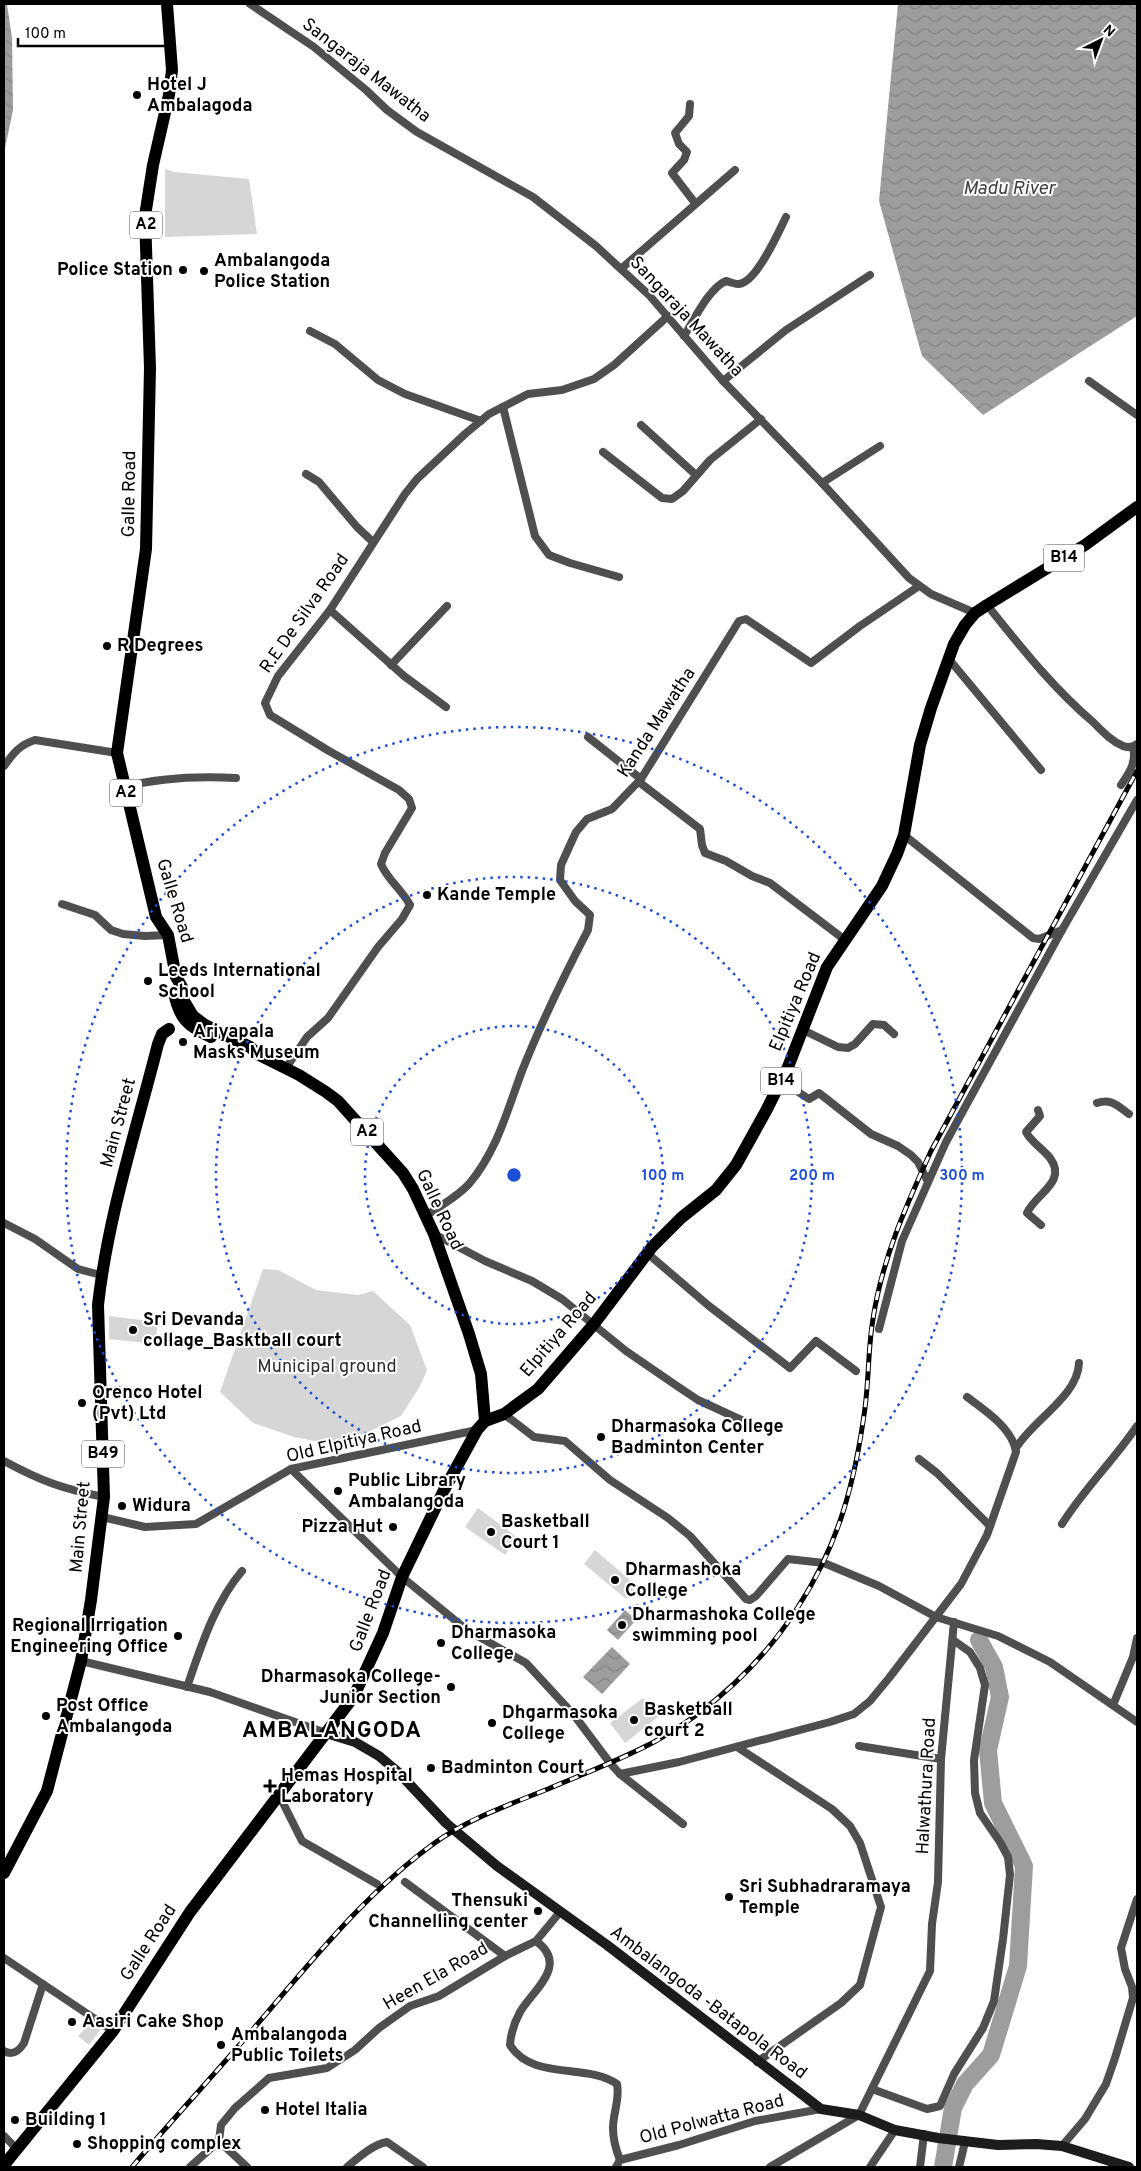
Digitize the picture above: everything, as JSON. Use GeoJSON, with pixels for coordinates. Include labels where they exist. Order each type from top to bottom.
{"type":"FeatureCollection","features":[{"type":"Feature","properties":{"kind":"main road","name":"Galle Road"},"geometry":{"type":"LineString","coordinates":[[4,2165],[113,2031],[190,1912],[354,1696],[373,1658],[402,1577],[444,1490],[481,1426],[481,1374],[470,1334],[434,1234],[403,1173],[338,1101],[312,1083],[259,1055],[250,1047],[213,1030],[193,1016],[184,1001],[182,987],[176,977],[168,935],[156,917],[124,787],[117,753],[142,584],[146,540],[150,368],[145,216],[152,165],[169,95],[172,70],[167,4]]}},
{"type":"Feature","properties":{"kind":"main road","name":"Elpitiya Road"},"geometry":{"type":"LineString","coordinates":[[481,1426],[504,1414],[538,1389],[594,1324],[648,1253],[681,1218],[716,1190],[736,1165],[781,1081],[827,967],[882,886],[904,835],[920,745],[948,658],[965,625],[975,613],[1085,544],[1137,508]]}},
{"type":"Feature","properties":{"kind":"main road","name":"Main Street"},"geometry":{"type":"LineString","coordinates":[[4,1873],[47,1791],[81,1661],[104,1497],[98,1305],[101,1275],[114,1205],[158,1044],[162,1034],[169,1029]]}},
{"type":"Feature","properties":{"kind":"main road","name":"Ambalangoda -Batapola Road"},"geometry":{"type":"LineString","coordinates":[[326,1733],[355,1742],[379,1756],[398,1772],[446,1822],[497,1866],[607,1945],[821,2109],[859,2115],[895,2130],[938,2138],[998,2145],[1036,2144],[1062,2146],[1129,2167]]}},
{"type":"Feature","properties":{"kind":"street","name":"Sangaraja Mawatha"},"geometry":{"type":"LineString","coordinates":[[250,4],[314,47],[387,110],[417,132],[533,197],[622,268],[668,316],[723,381],[761,419],[896,564],[919,586],[931,594],[975,613]]}},
{"type":"Feature","properties":{"kind":"street"},"geometry":{"type":"LineString","coordinates":[[690,104],[689,116],[675,133],[679,144],[687,152],[684,160],[672,173],[695,204]]}},
{"type":"Feature","properties":{"kind":"street"},"geometry":{"type":"LineString","coordinates":[[622,268],[735,170]]}},
{"type":"Feature","properties":{"kind":"street"},"geometry":{"type":"LineString","coordinates":[[684,336],[701,307],[723,282],[738,284],[747,280],[758,268],[786,217]]}},
{"type":"Feature","properties":{"kind":"street"},"geometry":{"type":"LineString","coordinates":[[723,381],[786,330],[870,275]]}},
{"type":"Feature","properties":{"kind":"street","name":"R.E De Silva Road"},"geometry":{"type":"LineString","coordinates":[[286,1068],[307,1037],[328,1018],[378,948],[402,919],[410,904],[404,893],[384,871],[381,864],[385,853],[412,808],[409,799],[399,790],[270,715],[266,703],[278,676],[330,610],[373,542],[417,479],[481,421],[528,394],[562,390],[594,379],[614,365],[668,316]]}},
{"type":"Feature","properties":{"kind":"street"},"geometry":{"type":"LineString","coordinates":[[310,331],[336,344],[378,380],[405,394],[481,421]]}},
{"type":"Feature","properties":{"kind":"street"},"geometry":{"type":"LineString","coordinates":[[1089,380],[1137,415]]}},
{"type":"Feature","properties":{"kind":"street"},"geometry":{"type":"LineString","coordinates":[[503,407],[535,536],[550,555],[619,578]]}},
{"type":"Feature","properties":{"kind":"street"},"geometry":{"type":"LineString","coordinates":[[603,452],[662,498],[672,499],[683,490],[710,460],[761,419]]}},
{"type":"Feature","properties":{"kind":"street"},"geometry":{"type":"LineString","coordinates":[[641,426],[696,475]]}},
{"type":"Feature","properties":{"kind":"street"},"geometry":{"type":"LineString","coordinates":[[822,484],[880,446]]}},
{"type":"Feature","properties":{"kind":"street"},"geometry":{"type":"LineString","coordinates":[[306,474],[325,487],[357,527],[373,542]]}},
{"type":"Feature","properties":{"kind":"street","name":"Kanda Mawatha"},"geometry":{"type":"LineString","coordinates":[[426,1216],[468,1184],[490,1154],[501,1132],[522,1071],[545,1018],[588,930],[590,914],[575,901],[560,880],[561,865],[570,844],[587,819],[612,809],[640,781],[739,621],[746,618],[811,663],[860,626],[919,586]]}},
{"type":"Feature","properties":{"kind":"street"},"geometry":{"type":"LineString","coordinates":[[987,605],[1036,666],[1072,703],[1114,741],[1125,747],[1135,745],[1136,756],[1131,770],[1121,786]]}},
{"type":"Feature","properties":{"kind":"street"},"geometry":{"type":"LineString","coordinates":[[391,665],[447,606]]}},
{"type":"Feature","properties":{"kind":"street"},"geometry":{"type":"LineString","coordinates":[[330,610],[391,665],[446,707]]}},
{"type":"Feature","properties":{"kind":"street"},"geometry":{"type":"LineString","coordinates":[[948,658],[1041,770]]}},
{"type":"Feature","properties":{"kind":"street"},"geometry":{"type":"LineString","coordinates":[[588,737],[700,828],[702,846],[705,853],[770,883],[845,940]]}},
{"type":"Feature","properties":{"kind":"street"},"geometry":{"type":"LineString","coordinates":[[4,766],[24,743],[35,740],[117,753]]}},
{"type":"Feature","properties":{"kind":"street"},"geometry":{"type":"LineString","coordinates":[[124,787],[148,780],[174,777],[236,778]]}},
{"type":"Feature","properties":{"kind":"street"},"geometry":{"type":"LineString","coordinates":[[879,1329],[902,1241],[946,1142],[1062,930],[1137,800]]}},
{"type":"Feature","properties":{"kind":"street"},"geometry":{"type":"LineString","coordinates":[[904,835],[1033,938],[1039,938],[1062,930]]}},
{"type":"Feature","properties":{"kind":"street"},"geometry":{"type":"LineString","coordinates":[[62,904],[94,914],[110,930],[123,934],[144,936],[168,935]]}},
{"type":"Feature","properties":{"kind":"street"},"geometry":{"type":"LineString","coordinates":[[803,1030],[838,1047],[848,1048],[856,1044],[873,1024],[884,1025],[894,1034]]}},
{"type":"Feature","properties":{"kind":"street"},"geometry":{"type":"LineString","coordinates":[[781,1081],[809,1099],[819,1093],[872,1134],[904,1149],[918,1162],[928,1182]]}},
{"type":"Feature","properties":{"kind":"street"},"geometry":{"type":"LineString","coordinates":[[1097,1103],[1104,1100],[1112,1101],[1129,1114]]}},
{"type":"Feature","properties":{"kind":"street"},"geometry":{"type":"LineString","coordinates":[[1038,1110],[1040,1116],[1026,1132],[1051,1158],[1056,1173],[1053,1182],[1027,1213],[1041,1225]]}},
{"type":"Feature","properties":{"kind":"street"},"geometry":{"type":"LineString","coordinates":[[4,1223],[35,1238],[78,1269],[101,1275]]}},
{"type":"Feature","properties":{"kind":"street"},"geometry":{"type":"LineString","coordinates":[[434,1234],[485,1261],[532,1281],[562,1299],[626,1351],[698,1400],[750,1424]]}},
{"type":"Feature","properties":{"kind":"street"},"geometry":{"type":"LineString","coordinates":[[648,1253],[709,1306],[790,1368],[816,1341],[856,1371]]}},
{"type":"Feature","properties":{"kind":"street"},"geometry":{"type":"LineString","coordinates":[[1016,1448],[1035,1423],[1068,1393],[1075,1382],[1079,1363]]}},
{"type":"Feature","properties":{"kind":"street"},"geometry":{"type":"LineString","coordinates":[[620,1774],[679,1762],[854,1714],[870,1701],[965,1577],[990,1526],[1016,1452],[1015,1442],[1010,1433],[968,1397]]}},
{"type":"Feature","properties":{"kind":"street"},"geometry":{"type":"LineString","coordinates":[[504,1414],[534,1437],[565,1441],[610,1480],[668,1518],[690,1536],[746,1599],[750,1600],[756,1596],[788,1559],[824,1563],[879,1586],[936,1617],[998,1636],[1050,1662],[1137,1722]]}},
{"type":"Feature","properties":{"kind":"street","name":"Old Elpitiya Road"},"geometry":{"type":"LineString","coordinates":[[102,1517],[145,1527],[196,1524],[291,1469],[481,1426]]}},
{"type":"Feature","properties":{"kind":"street"},"geometry":{"type":"LineString","coordinates":[[1062,1524],[1073,1506],[1120,1453],[1137,1426]]}},
{"type":"Feature","properties":{"kind":"street"},"geometry":{"type":"LineString","coordinates":[[919,1459],[937,1473],[990,1526]]}},
{"type":"Feature","properties":{"kind":"street"},"geometry":{"type":"LineString","coordinates":[[4,1462],[48,1484],[71,1491],[104,1497]]}},
{"type":"Feature","properties":{"kind":"street"},"geometry":{"type":"LineString","coordinates":[[291,1469],[402,1577],[467,1630],[526,1663],[574,1714],[620,1774],[683,1824]]}},
{"type":"Feature","properties":{"kind":"street"},"geometry":{"type":"LineString","coordinates":[[187,1687],[207,1632],[229,1585],[242,1571]]}},
{"type":"Feature","properties":{"kind":"street","name":"Halwathura Road"},"geometry":{"type":"LineString","coordinates":[[859,2115],[930,1971],[932,1924],[938,1882],[941,1759],[954,1622]]}},
{"type":"Feature","properties":{"kind":"street"},"geometry":{"type":"LineString","coordinates":[[1113,1705],[1133,1657],[1137,1638]]}},
{"type":"Feature","properties":{"kind":"street"},"geometry":{"type":"LineString","coordinates":[[872,2089],[927,2109],[940,2106],[954,2074],[983,2028],[994,2001],[1010,1875],[1008,1857],[980,1814],[975,1793],[974,1760],[985,1685],[980,1668],[970,1652],[953,1640]]}},
{"type":"Feature","properties":{"kind":"street"},"geometry":{"type":"LineString","coordinates":[[81,1661],[210,1692],[326,1733]]}},
{"type":"Feature","properties":{"kind":"street"},"geometry":{"type":"LineString","coordinates":[[859,1746],[941,1759]]}},
{"type":"Feature","properties":{"kind":"street"},"geometry":{"type":"LineString","coordinates":[[737,1747],[832,1809],[850,1826],[860,1843],[881,1907],[860,1985],[841,2003],[758,2062]]}},
{"type":"Feature","properties":{"kind":"street"},"geometry":{"type":"LineString","coordinates":[[279,1795],[302,1841],[377,1884]]}},
{"type":"Feature","properties":{"kind":"street"},"geometry":{"type":"LineString","coordinates":[[406,1882],[505,1956]]}},
{"type":"Feature","properties":{"kind":"street"},"geometry":{"type":"LineString","coordinates":[[1062,2146],[1085,2119],[1106,2084],[1126,2023],[1133,1998],[1132,1987],[1125,1969],[1121,1948],[1137,1899]]}},
{"type":"Feature","properties":{"kind":"street","name":"Heen Ela Road"},"geometry":{"type":"LineString","coordinates":[[190,2167],[219,2141],[221,2125],[235,2108],[269,2078],[327,2068],[355,2050],[379,2028],[410,2006],[439,1996],[505,1956],[536,1941],[560,1912]]}},
{"type":"Feature","properties":{"kind":"street"},"geometry":{"type":"LineString","coordinates":[[1127,1929],[1137,1928]]}},
{"type":"Feature","properties":{"kind":"street"},"geometry":{"type":"LineString","coordinates":[[536,1941],[546,1948],[550,1956],[549,1970],[544,1981],[520,2012],[512,2030],[510,2045],[526,2062],[603,2077],[617,2084],[618,2100],[613,2127],[618,2164]]}},
{"type":"Feature","properties":{"kind":"street"},"geometry":{"type":"LineString","coordinates":[[4,1958],[113,2031]]}},
{"type":"Feature","properties":{"kind":"street"},"geometry":{"type":"LineString","coordinates":[[4,2051],[12,2053],[19,2050],[24,2043],[43,1984]]}},
{"type":"Feature","properties":{"kind":"street","name":"Old Polwatta Road"},"geometry":{"type":"LineString","coordinates":[[618,2164],[755,2121],[821,2109]]}},
{"type":"Feature","properties":{"kind":"street"},"geometry":{"type":"LineString","coordinates":[[770,2167],[859,2115]]}},
{"type":"Feature","properties":{"kind":"street"},"geometry":{"type":"LineString","coordinates":[[870,2167],[895,2130]]}},
{"type":"Feature","properties":{"kind":"street"},"geometry":{"type":"LineString","coordinates":[[920,2167],[924,2134]]}},
{"type":"Feature","properties":{"kind":"street"},"geometry":{"type":"LineString","coordinates":[[4,2136],[18,2150]]}},
{"type":"Feature","properties":{"kind":"street"},"geometry":{"type":"LineString","coordinates":[[219,2141],[247,2167]]}},
{"type":"Feature","properties":{"kind":"street"},"geometry":{"type":"LineString","coordinates":[[959,2167],[963,2141]]}},
{"type":"Feature","properties":{"kind":"street"},"geometry":{"type":"LineString","coordinates":[[347,2167],[369,2150],[387,2142],[423,2167]]}},
{"type":"Feature","properties":{"kind":"green space"},"geometry":{"type":"Polygon","coordinates":[[[165,169],[174,172],[249,179],[257,234],[165,237],[165,169]]]}},
{"type":"Feature","properties":{"kind":"green space","name":"Municipal ground"},"geometry":{"type":"Polygon","coordinates":[[[263,1269],[278,1270],[316,1290],[358,1295],[373,1291],[410,1325],[427,1370],[420,1386],[401,1416],[340,1446],[294,1437],[253,1423],[220,1392],[263,1269]]]}},
{"type":"Feature","properties":{"kind":"green space","name":"Sri Devanda collage_Basktball court"},"geometry":{"type":"Polygon","coordinates":[[[109,1316],[158,1322],[155,1344],[109,1339],[109,1316]]]}},
{"type":"Feature","properties":{"kind":"green space","name":"Basketball Court 1"},"geometry":{"type":"Polygon","coordinates":[[[478,1508],[517,1537],[505,1555],[465,1527],[478,1508]]]}},
{"type":"Feature","properties":{"kind":"green space"},"geometry":{"type":"Polygon","coordinates":[[[595,1550],[637,1586],[626,1599],[584,1564],[595,1550]]]}},
{"type":"Feature","properties":{"kind":"green space","name":"Basketball court 2"},"geometry":{"type":"Polygon","coordinates":[[[643,1698],[658,1717],[625,1743],[610,1723],[643,1698]]]}},
{"type":"Feature","properties":{"kind":"green space"},"geometry":{"type":"Polygon","coordinates":[[[93,2021],[101,2029],[89,2045],[78,2036],[93,2021]]]}},
{"type":"Feature","properties":{"kind":"water"},"geometry":{"type":"Polygon","coordinates":[[[4,4],[7,4],[12,38],[13,110],[4,153],[4,4]]]}},
{"type":"Feature","properties":{"kind":"water","name":"Madu River"},"geometry":{"type":"Polygon","coordinates":[[[898,4],[1137,4],[1137,316],[983,415],[922,356],[879,201],[898,4]]]}},
{"type":"Feature","properties":{"kind":"water","name":"Dharmashoka College swimming pool"},"geometry":{"type":"Polygon","coordinates":[[[625,1610],[636,1620],[618,1640],[607,1630],[625,1610]]]}},
{"type":"Feature","properties":{"kind":"water","name":"Dharmashoka College"},"geometry":{"type":"Polygon","coordinates":[[[612,1647],[630,1664],[602,1694],[583,1677],[612,1647]]]}},
{"type":"Feature","properties":{"kind":"waterway"},"geometry":{"type":"LineString","coordinates":[[943,2167],[953,2108],[965,2084],[991,2055],[1018,1966],[1024,1866],[993,1803],[988,1750],[1000,1697],[994,1667],[979,1640]]}},
{"type":"Feature","properties":{"kind":"railway"},"geometry":{"type":"LineString","coordinates":[[132,2167],[340,1929],[410,1862],[448,1834],[476,1819],[615,1761],[675,1730],[716,1700],[735,1683],[769,1647],[784,1627],[798,1607],[824,1560],[843,1512],[861,1435],[871,1330],[877,1297],[882,1275],[904,1213],[931,1151],[1137,771]]}},
{"type":"Feature","properties":{"kind":"place","name":"Hotel J Ambalagoda"},"geometry":{"type":"Point","coordinates":[137,95]}},
{"type":"Feature","properties":{"kind":"place","name":"Police Station"},"geometry":{"type":"Point","coordinates":[183,270]}},
{"type":"Feature","properties":{"kind":"place","name":"Ambalangoda Police Station"},"geometry":{"type":"Point","coordinates":[204,271]}},
{"type":"Feature","properties":{"kind":"place","name":"R Degrees"},"geometry":{"type":"Point","coordinates":[107,646]}},
{"type":"Feature","properties":{"kind":"place","name":"Kande Temple"},"geometry":{"type":"Point","coordinates":[427,895]}},
{"type":"Feature","properties":{"kind":"place","name":"Leeds International School"},"geometry":{"type":"Point","coordinates":[148,981]}},
{"type":"Feature","properties":{"kind":"place","name":"Ariyapala Masks Museum"},"geometry":{"type":"Point","coordinates":[183,1042]}},
{"type":"Feature","properties":{"kind":"place","name":"Sri Devanda collage_Basktball court"},"geometry":{"type":"Point","coordinates":[133,1330]}},
{"type":"Feature","properties":{"kind":"place","name":"Orenco Hotel (Pvt) Ltd"},"geometry":{"type":"Point","coordinates":[82,1403]}},
{"type":"Feature","properties":{"kind":"place","name":"Dharmasoka College Badminton Center"},"geometry":{"type":"Point","coordinates":[601,1437]}},
{"type":"Feature","properties":{"kind":"place","name":"Public Library Ambalangoda"},"geometry":{"type":"Point","coordinates":[338,1491]}},
{"type":"Feature","properties":{"kind":"place","name":"Widura"},"geometry":{"type":"Point","coordinates":[122,1506]}},
{"type":"Feature","properties":{"kind":"place","name":"Pizza Hut"},"geometry":{"type":"Point","coordinates":[393,1527]}},
{"type":"Feature","properties":{"kind":"place","name":"Basketball Court 1"},"geometry":{"type":"Point","coordinates":[491,1532]}},
{"type":"Feature","properties":{"kind":"place","name":"Dharmashoka College"},"geometry":{"type":"Point","coordinates":[615,1580]}},
{"type":"Feature","properties":{"kind":"place","name":"Dharmashoka College swimming pool"},"geometry":{"type":"Point","coordinates":[622,1625]}},
{"type":"Feature","properties":{"kind":"place","name":"Regional Irrigation Engineering Office"},"geometry":{"type":"Point","coordinates":[178,1636]}},
{"type":"Feature","properties":{"kind":"place","name":"Dharmasoka College"},"geometry":{"type":"Point","coordinates":[441,1643]}},
{"type":"Feature","properties":{"kind":"place","name":"Dharmasoka College- Junior Section"},"geometry":{"type":"Point","coordinates":[451,1687]}},
{"type":"Feature","properties":{"kind":"place","name":"Post Office Ambalangoda"},"geometry":{"type":"Point","coordinates":[46,1716]}},
{"type":"Feature","properties":{"kind":"place","name":"Basketball court 2"},"geometry":{"type":"Point","coordinates":[634,1720]}},
{"type":"Feature","properties":{"kind":"place","name":"Dhgarmasoka College"},"geometry":{"type":"Point","coordinates":[492,1723]}},
{"type":"Feature","properties":{"kind":"place","name":"Badminton Court"},"geometry":{"type":"Point","coordinates":[431,1768]}},
{"type":"Feature","properties":{"kind":"place","name":"Hemas Hospital Laboratory"},"geometry":{"type":"Point","coordinates":[270,1786]}},
{"type":"Feature","properties":{"kind":"place","name":"Sri Subhadraramaya Temple"},"geometry":{"type":"Point","coordinates":[729,1897]}},
{"type":"Feature","properties":{"kind":"place","name":"Thensuki Channelling center"},"geometry":{"type":"Point","coordinates":[538,1911]}},
{"type":"Feature","properties":{"kind":"place","name":"Aasiri Cake Shop"},"geometry":{"type":"Point","coordinates":[72,2022]}},
{"type":"Feature","properties":{"kind":"place","name":"Ambalangoda Public Toilets"},"geometry":{"type":"Point","coordinates":[221,2045]}},
{"type":"Feature","properties":{"kind":"place","name":"Hotel Italia"},"geometry":{"type":"Point","coordinates":[265,2110]}},
{"type":"Feature","properties":{"kind":"place","name":"Building 1"},"geometry":{"type":"Point","coordinates":[15,2120]}},
{"type":"Feature","properties":{"kind":"place","name":"Shopping complex"},"geometry":{"type":"Point","coordinates":[77,2144]}},
{"type":"Feature","properties":{"kind":"district","name":"AMBALANGODA"},"geometry":{"type":"Point","coordinates":[332,1731]}}]}
